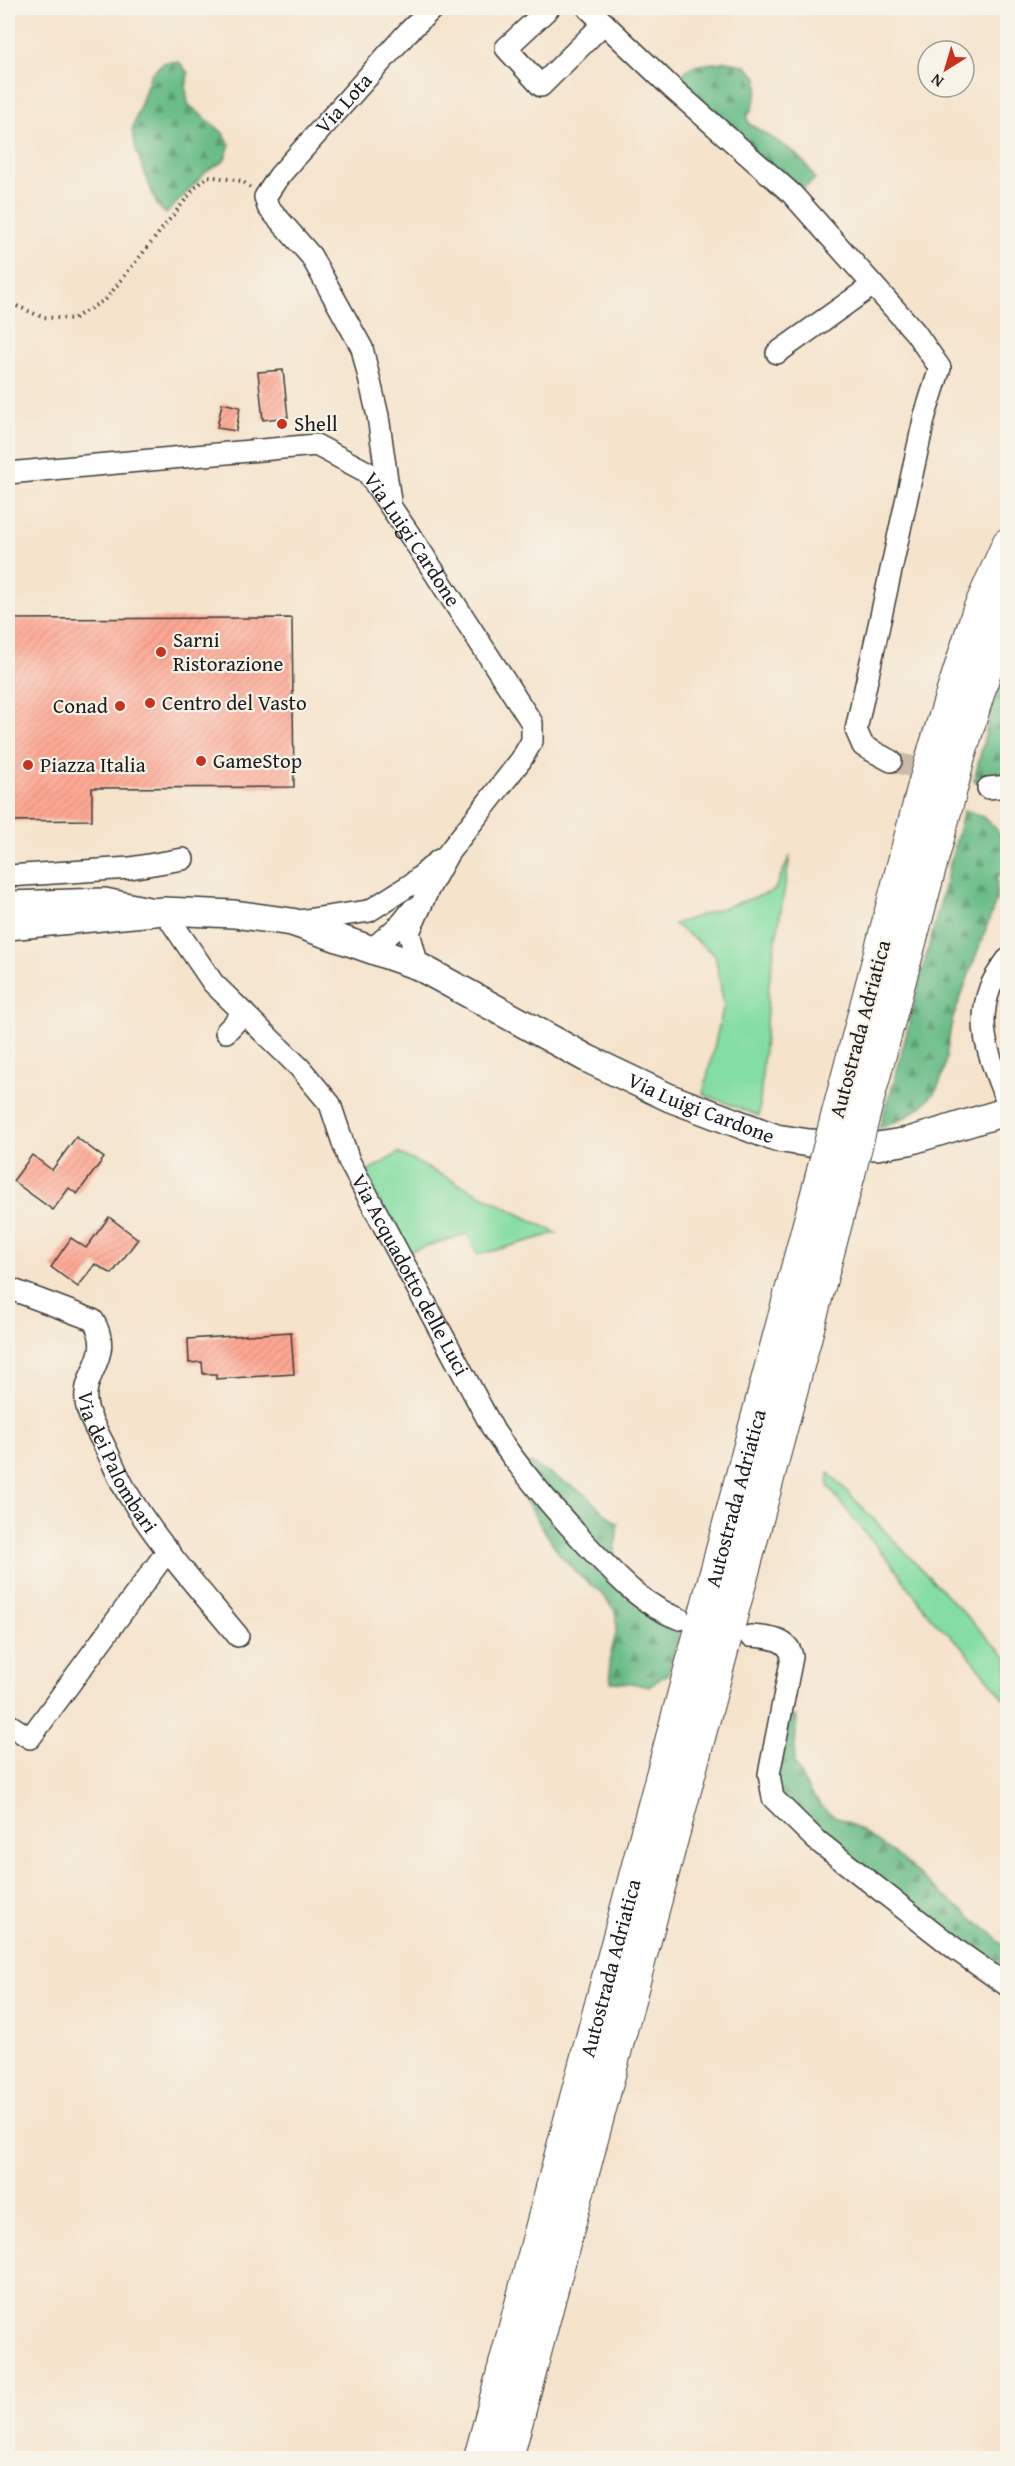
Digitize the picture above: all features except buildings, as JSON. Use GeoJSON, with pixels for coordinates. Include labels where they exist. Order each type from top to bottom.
{"type":"FeatureCollection","features":[{"type":"Feature","properties":{"kind":"highway","name":"Autostrada Adriatica"},"geometry":{"type":"LineString","coordinates":[[507,2458],[851,1113],[947,754],[978,612],[1008,544]]}},
{"type":"Feature","properties":{"kind":"highway","name":"Autostrada Adriatica"},"geometry":{"type":"LineString","coordinates":[[947,754],[985,671],[1008,611]]}},
{"type":"Feature","properties":{"kind":"highway","name":"Autostrada Adriatica"},"geometry":{"type":"LineString","coordinates":[[480,2458],[836,1172]]}},
{"type":"Feature","properties":{"kind":"main road","name":"Via Luigi Cardone"},"geometry":{"type":"LineString","coordinates":[[8,926],[164,911],[234,914],[292,922],[418,966],[588,1059],[659,1093],[776,1138],[809,1143],[877,1146],[909,1141],[1008,1111]]}},
{"type":"Feature","properties":{"kind":"street","name":"Via Lota"},"geometry":{"type":"LineString","coordinates":[[266,202],[287,167],[407,33],[433,8]]}},
{"type":"Feature","properties":{"kind":"street"},"geometry":{"type":"LineString","coordinates":[[549,8],[506,48],[542,86],[604,23]]}},
{"type":"Feature","properties":{"kind":"street"},"geometry":{"type":"LineString","coordinates":[[588,8],[673,89],[792,194],[915,332],[940,368],[925,415],[856,730],[863,746],[891,761]]}},
{"type":"Feature","properties":{"kind":"street"},"geometry":{"type":"LineString","coordinates":[[266,202],[311,256],[362,348],[378,416],[390,507]]}},
{"type":"Feature","properties":{"kind":"street"},"geometry":{"type":"LineString","coordinates":[[777,353],[873,285]]}},
{"type":"Feature","properties":{"kind":"street","name":"Via Luigi Cardone"},"geometry":{"type":"LineString","coordinates":[[8,473],[316,445],[366,472],[532,723],[532,741],[521,760],[421,886],[379,923],[371,950]]}},
{"type":"Feature","properties":{"kind":"street"},"geometry":{"type":"LineString","coordinates":[[8,876],[130,868],[183,859]]}},
{"type":"Feature","properties":{"kind":"street","name":"Via Luigi Cardone"},"geometry":{"type":"LineString","coordinates":[[292,922],[369,911],[421,886]]}},
{"type":"Feature","properties":{"kind":"street","name":"Via Luigi Cardone"},"geometry":{"type":"LineString","coordinates":[[418,966],[409,932],[421,886]]}},
{"type":"Feature","properties":{"kind":"street","name":"Via Luigi Cardone"},"geometry":{"type":"LineString","coordinates":[[8,902],[105,899],[164,911]]}},
{"type":"Feature","properties":{"kind":"street","name":"Via Acquadotto delle Luci"},"geometry":{"type":"LineString","coordinates":[[164,911],[213,983],[300,1068],[330,1104],[349,1161],[494,1431],[520,1468],[545,1500],[621,1582],[666,1614],[680,1619]]}},
{"type":"Feature","properties":{"kind":"street"},"geometry":{"type":"LineString","coordinates":[[1007,960],[990,986],[983,1021],[984,1038],[1008,1105]]}},
{"type":"Feature","properties":{"kind":"street"},"geometry":{"type":"LineString","coordinates":[[226,1032],[244,1014]]}},
{"type":"Feature","properties":{"kind":"street","name":"Via dei Palombari"},"geometry":{"type":"LineString","coordinates":[[8,1288],[93,1320],[100,1331],[102,1343],[99,1358],[86,1384],[87,1410],[127,1493],[168,1550],[238,1636]]}},
{"type":"Feature","properties":{"kind":"street","name":"Via dei Palombari"},"geometry":{"type":"LineString","coordinates":[[8,1724],[30,1738],[168,1550]]}},
{"type":"Feature","properties":{"kind":"street"},"geometry":{"type":"LineString","coordinates":[[750,1636],[770,1638],[784,1644],[791,1650],[792,1657],[770,1774],[773,1798],[815,1839],[958,1951],[1008,1986]]}},
{"type":"Feature","properties":{"kind":"path"},"geometry":{"type":"LineString","coordinates":[[8,298],[17,306],[42,316],[73,319],[106,299],[194,189],[208,176],[242,181],[266,202]]}},
{"type":"Feature","properties":{"kind":"green space"},"geometry":{"type":"Polygon","coordinates":[[[726,61],[746,66],[758,78],[758,90],[747,117],[749,124],[795,154],[803,161],[815,179],[796,195],[678,87],[681,78],[690,68],[726,61]]]}},
{"type":"Feature","properties":{"kind":"green space"},"geometry":{"type":"Polygon","coordinates":[[[164,62],[179,62],[188,73],[186,89],[188,104],[222,132],[230,144],[224,161],[207,171],[166,214],[157,205],[137,153],[132,130],[151,74],[164,62]]]}},
{"type":"Feature","properties":{"kind":"green space"},"geometry":{"type":"Polygon","coordinates":[[[1007,663],[1007,777],[991,783],[974,781],[990,714],[1007,663]]]}},
{"type":"Feature","properties":{"kind":"green space"},"geometry":{"type":"Polygon","coordinates":[[[964,810],[984,818],[998,832],[1005,850],[1007,872],[997,876],[996,901],[953,1018],[945,1066],[934,1093],[909,1115],[879,1128],[894,1082],[964,810]]]}},
{"type":"Feature","properties":{"kind":"green space"},"geometry":{"type":"Polygon","coordinates":[[[790,856],[769,982],[759,1116],[703,1094],[724,1005],[715,955],[674,924],[774,891],[790,856]]]}},
{"type":"Feature","properties":{"kind":"green space"},"geometry":{"type":"Polygon","coordinates":[[[398,1153],[557,1233],[478,1255],[467,1234],[407,1252],[364,1174],[398,1153]]]}},
{"type":"Feature","properties":{"kind":"green space"},"geometry":{"type":"Polygon","coordinates":[[[530,1463],[586,1494],[602,1511],[618,1523],[613,1568],[682,1623],[668,1673],[649,1687],[611,1682],[609,1662],[617,1629],[615,1610],[599,1591],[576,1573],[558,1552],[521,1494],[525,1490],[517,1478],[530,1463]]]}},
{"type":"Feature","properties":{"kind":"green space"},"geometry":{"type":"Polygon","coordinates":[[[829,1473],[1007,1658],[1007,1702],[961,1645],[932,1619],[891,1563],[859,1526],[828,1486],[829,1473]]]}},
{"type":"Feature","properties":{"kind":"green space"},"geometry":{"type":"Polygon","coordinates":[[[797,1716],[794,1763],[811,1794],[828,1813],[848,1822],[902,1859],[929,1884],[996,1937],[1007,1951],[1007,1979],[887,1889],[780,1795],[773,1777],[787,1720],[797,1716]]]}},
{"type":"Feature","properties":{"kind":"tunnel"},"geometry":{"type":"LineString","coordinates":[[891,761],[988,788]]}},
{"type":"Feature","properties":{"kind":"place","name":"Shell"},"geometry":{"type":"Point","coordinates":[282,424]}},
{"type":"Feature","properties":{"kind":"place","name":"Sarni Ristorazione"},"geometry":{"type":"Point","coordinates":[161,652]}},
{"type":"Feature","properties":{"kind":"place","name":"Centro del Vasto"},"geometry":{"type":"Point","coordinates":[150,703]}},
{"type":"Feature","properties":{"kind":"place","name":"Conad"},"geometry":{"type":"Point","coordinates":[120,706]}},
{"type":"Feature","properties":{"kind":"place","name":"GameStop"},"geometry":{"type":"Point","coordinates":[201,761]}},
{"type":"Feature","properties":{"kind":"place","name":"Piazza Italia"},"geometry":{"type":"Point","coordinates":[28,765]}}]}
